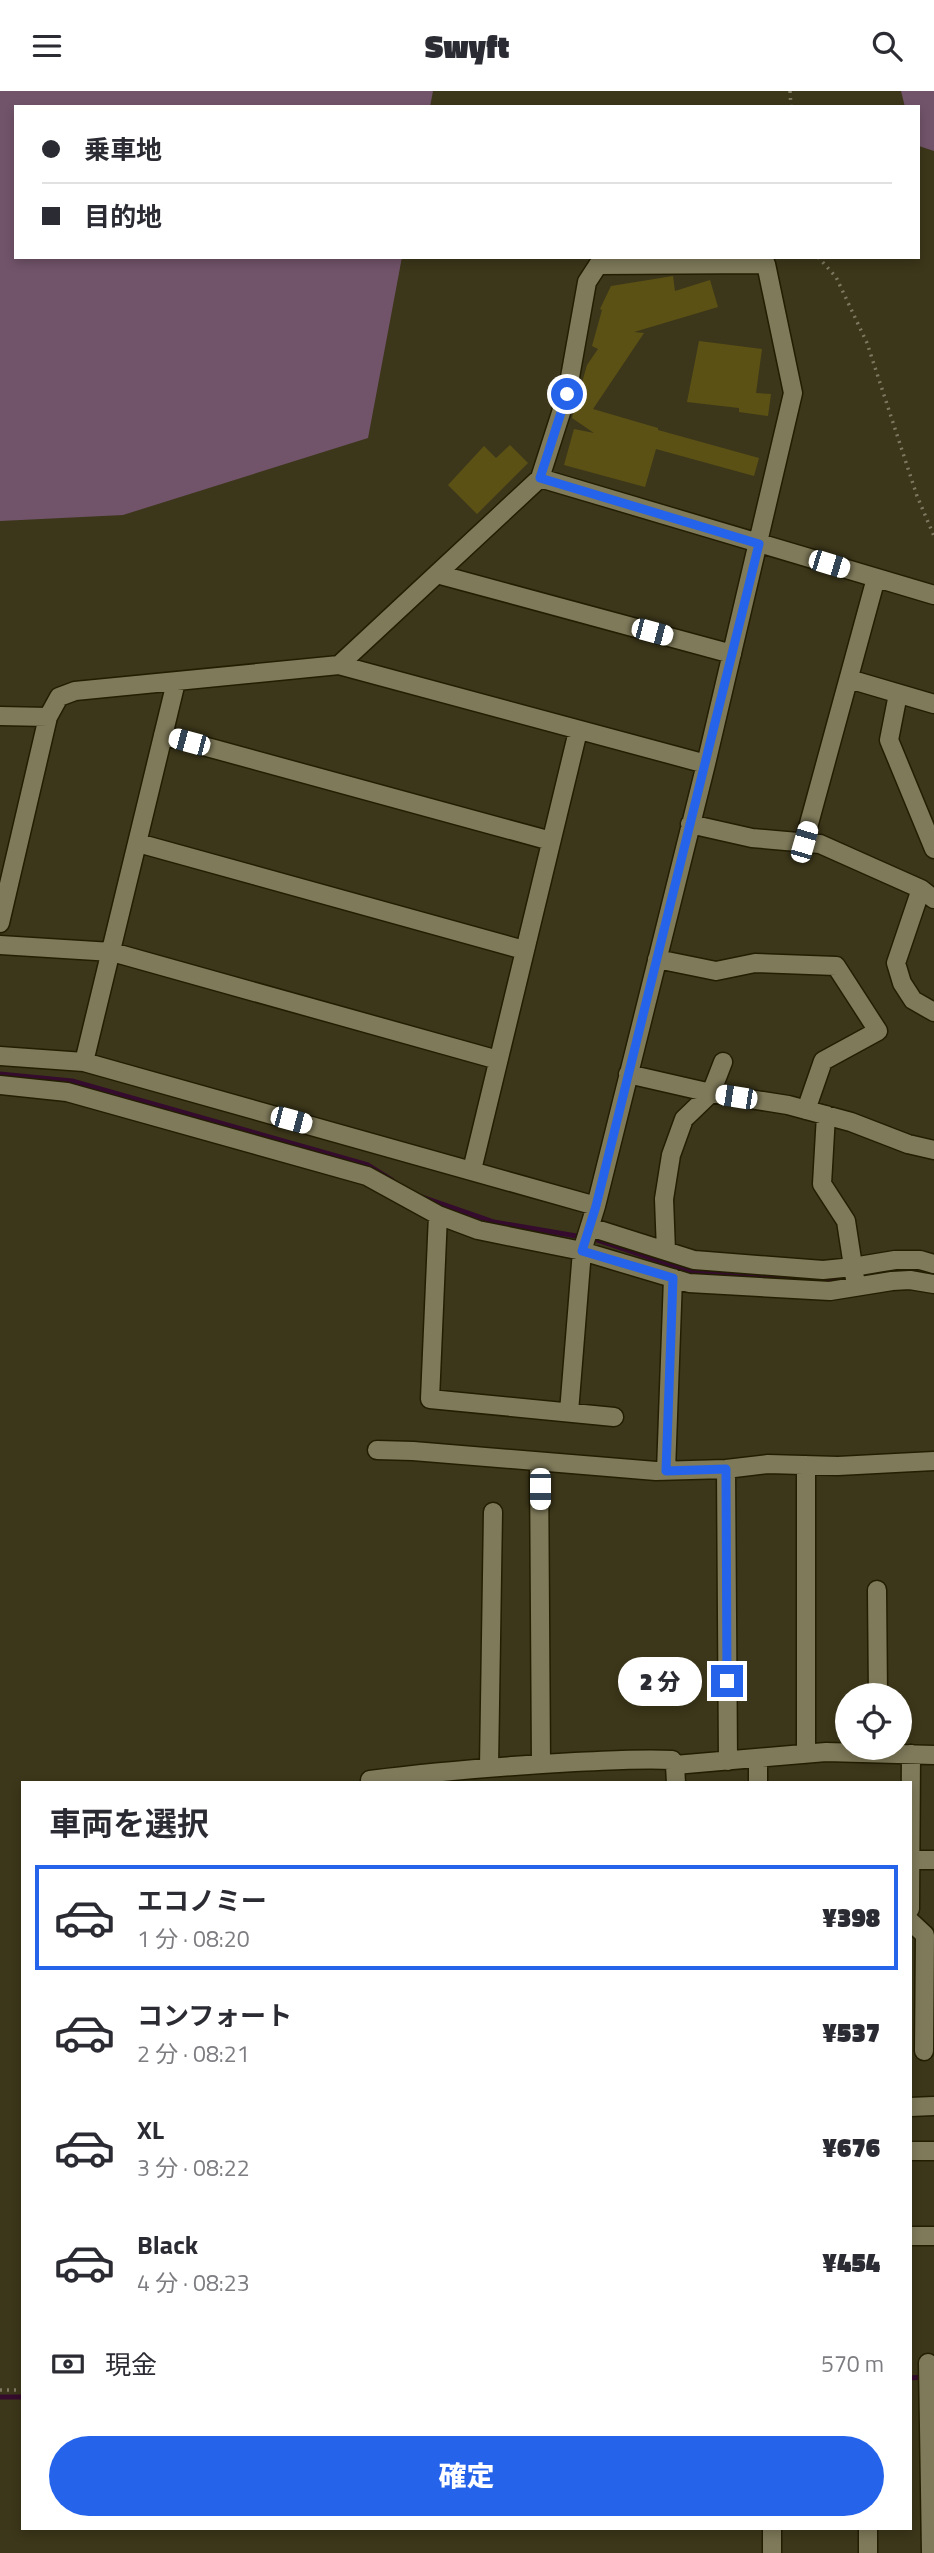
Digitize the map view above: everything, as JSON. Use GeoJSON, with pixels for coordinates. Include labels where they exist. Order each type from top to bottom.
{"type":"FeatureCollection","features":[{"type":"Feature","properties":{"kind":"street"},"geometry":{"type":"LineString","coordinates":[[339,665],[540,478],[567,394],[587,282],[598,265],[766,264],[793,393],[706,764],[596,1206],[582,1251],[569,1412]]}},
{"type":"Feature","properties":{"kind":"street"},"geometry":{"type":"LineString","coordinates":[[540,478],[934,595]]}},
{"type":"Feature","properties":{"kind":"street"},"geometry":{"type":"LineString","coordinates":[[437,574],[732,654]]}},
{"type":"Feature","properties":{"kind":"street"},"geometry":{"type":"LineString","coordinates":[[804,842],[876,578]]}},
{"type":"Feature","properties":{"kind":"street"},"geometry":{"type":"LineString","coordinates":[[0,923],[48,717],[59,697],[75,691],[339,665],[706,764]]}},
{"type":"Feature","properties":{"kind":"street"},"geometry":{"type":"LineString","coordinates":[[849,679],[934,704]]}},
{"type":"Feature","properties":{"kind":"street"},"geometry":{"type":"LineString","coordinates":[[84,1062],[176,682]]}},
{"type":"Feature","properties":{"kind":"street"},"geometry":{"type":"LineString","coordinates":[[898,694],[889,740],[934,849]]}},
{"type":"Feature","properties":{"kind":"street"},"geometry":{"type":"LineString","coordinates":[[0,716],[48,717]]}},
{"type":"Feature","properties":{"kind":"street"},"geometry":{"type":"LineString","coordinates":[[472,1170],[578,731]]}},
{"type":"Feature","properties":{"kind":"street"},"geometry":{"type":"LineString","coordinates":[[163,735],[551,841]]}},
{"type":"Feature","properties":{"kind":"street"},"geometry":{"type":"LineString","coordinates":[[690,824],[752,838],[820,844],[927,894],[896,963],[902,983],[914,1000],[934,1012]]}},
{"type":"Feature","properties":{"kind":"street"},"geometry":{"type":"LineString","coordinates":[[138,843],[524,950]]}},
{"type":"Feature","properties":{"kind":"street"},"geometry":{"type":"LineString","coordinates":[[0,945],[112,952],[498,1060]]}},
{"type":"Feature","properties":{"kind":"street"},"geometry":{"type":"LineString","coordinates":[[657,959],[716,971],[755,963],[836,966],[878,1031],[823,1061],[806,1110]]}},
{"type":"Feature","properties":{"kind":"street"},"geometry":{"type":"LineString","coordinates":[[0,1056],[84,1062],[596,1206]]}},
{"type":"Feature","properties":{"kind":"street"},"geometry":{"type":"LineString","coordinates":[[666,1251],[664,1199],[671,1155],[684,1119],[711,1093],[723,1062]]}},
{"type":"Feature","properties":{"kind":"street"},"geometry":{"type":"LineString","coordinates":[[628,1075],[806,1110],[934,1150]]}},
{"type":"Feature","properties":{"kind":"street"},"geometry":{"type":"LineString","coordinates":[[0,1085],[67,1092],[367,1176],[438,1215],[478,1230],[582,1251],[689,1283],[817,1290],[855,1278],[895,1260],[920,1260],[934,1264]]}},
{"type":"Feature","properties":{"kind":"street"},"geometry":{"type":"LineString","coordinates":[[826,1115],[822,1184],[846,1221],[855,1278]]}},
{"type":"Feature","properties":{"kind":"street"},"geometry":{"type":"LineString","coordinates":[[438,1215],[430,1399],[614,1417]]}},
{"type":"Feature","properties":{"kind":"street"},"geometry":{"type":"LineString","coordinates":[[590,1227],[694,1259],[822,1270],[855,1278],[911,1280],[934,1284]]}},
{"type":"Feature","properties":{"kind":"street"},"geometry":{"type":"LineString","coordinates":[[666,1471],[673,1278]]}},
{"type":"Feature","properties":{"kind":"street"},"geometry":{"type":"LineString","coordinates":[[377,1450],[666,1471],[726,1469],[768,1464],[838,1466],[934,1461]]}},
{"type":"Feature","properties":{"kind":"street"},"geometry":{"type":"LineString","coordinates":[[540,1462],[541,1764]]}},
{"type":"Feature","properties":{"kind":"street"},"geometry":{"type":"LineString","coordinates":[[806,1465],[806,1753]]}},
{"type":"Feature","properties":{"kind":"street"},"geometry":{"type":"LineString","coordinates":[[726,1469],[728,1761]]}},
{"type":"Feature","properties":{"kind":"street"},"geometry":{"type":"LineString","coordinates":[[489,1767],[493,1512]]}},
{"type":"Feature","properties":{"kind":"street"},"geometry":{"type":"LineString","coordinates":[[877,1590],[878,1683]]}},
{"type":"Feature","properties":{"kind":"street"},"geometry":{"type":"LineString","coordinates":[[675,1765],[835,1752]]}},
{"type":"Feature","properties":{"kind":"street"},"geometry":{"type":"LineString","coordinates":[[912,1753],[934,1755]]}},
{"type":"Feature","properties":{"kind":"street"},"geometry":{"type":"LineString","coordinates":[[758,1758],[758,1781]]}},
{"type":"Feature","properties":{"kind":"street"},"geometry":{"type":"LineString","coordinates":[[370,1780],[489,1767],[653,1759],[672,1760],[676,1781]]}},
{"type":"Feature","properties":{"kind":"street"},"geometry":{"type":"LineString","coordinates":[[911,1760],[911,1781]]}},
{"type":"Feature","properties":{"kind":"street"},"geometry":{"type":"LineString","coordinates":[[912,1860],[934,1860]]}},
{"type":"Feature","properties":{"kind":"street"},"geometry":{"type":"LineString","coordinates":[[912,1923],[925,1935],[924,2051]]}},
{"type":"Feature","properties":{"kind":"street"},"geometry":{"type":"LineString","coordinates":[[912,2107],[934,2106]]}},
{"type":"Feature","properties":{"kind":"street"},"geometry":{"type":"LineString","coordinates":[[912,2151],[934,2151]]}},
{"type":"Feature","properties":{"kind":"street"},"geometry":{"type":"LineString","coordinates":[[912,2236],[934,2236]]}},
{"type":"Feature","properties":{"kind":"street"},"geometry":{"type":"LineString","coordinates":[[925,2368],[930,2553]]}},
{"type":"Feature","properties":{"kind":"street"},"geometry":{"type":"LineString","coordinates":[[772,2530],[772,2553]]}},
{"type":"Feature","properties":{"kind":"street"},"geometry":{"type":"LineString","coordinates":[[868,2530],[868,2553]]}},
{"type":"Feature","properties":{"kind":"path"},"geometry":{"type":"LineString","coordinates":[[820,259],[836,277],[867,343],[916,496],[934,536]]}},
{"type":"Feature","properties":{"kind":"path"},"geometry":{"type":"LineString","coordinates":[[0,2391],[21,2390]]}},
{"type":"Feature","properties":{"kind":"shaded area"},"geometry":{"type":"Polygon","coordinates":[[[0,91],[433,91],[430,105],[14,105],[14,259],[402,259],[368,438],[123,515],[0,521],[0,91]]]}},
{"type":"Feature","properties":{"kind":"shaded area"},"geometry":{"type":"Polygon","coordinates":[[[901,91],[934,91],[934,151],[920,146],[920,105],[904,105],[901,91]]]}},
{"type":"Feature","properties":{"kind":"building"},"geometry":{"type":"Polygon","coordinates":[[[673,276],[675,291],[710,280],[718,307],[634,332],[644,333],[593,409],[759,458],[754,476],[656,449],[645,487],[564,465],[574,429],[594,433],[572,418],[587,365],[598,349],[592,346],[602,310],[600,309],[611,286],[673,276]]]}},
{"type":"Feature","properties":{"kind":"building"},"geometry":{"type":"Polygon","coordinates":[[[699,341],[762,349],[756,393],[771,394],[768,416],[739,412],[739,408],[687,402],[699,341]]]}},
{"type":"Feature","properties":{"kind":"building"},"geometry":{"type":"Polygon","coordinates":[[[510,445],[528,463],[477,514],[448,485],[484,446],[496,458],[510,445]]]}},
{"type":"Feature","properties":{"kind":"waterway"},"geometry":{"type":"LineString","coordinates":[[0,1074],[72,1081],[368,1165],[392,1180]]}},
{"type":"Feature","properties":{"kind":"waterway"},"geometry":{"type":"LineString","coordinates":[[422,1197],[494,1222],[594,1239],[692,1272],[811,1280],[863,1276],[883,1270]]}},
{"type":"Feature","properties":{"kind":"waterway"},"geometry":{"type":"LineString","coordinates":[[912,2378],[924,2377]]}},
{"type":"Feature","properties":{"kind":"waterway"},"geometry":{"type":"LineString","coordinates":[[0,2397],[21,2397]]}},
{"type":"Feature","properties":{"kind":"route"},"geometry":{"type":"LineString","coordinates":[[567,394],[540,478],[759,544],[596,1206],[582,1251],[673,1278],[666,1471],[726,1469],[727,1681]]}}]}
